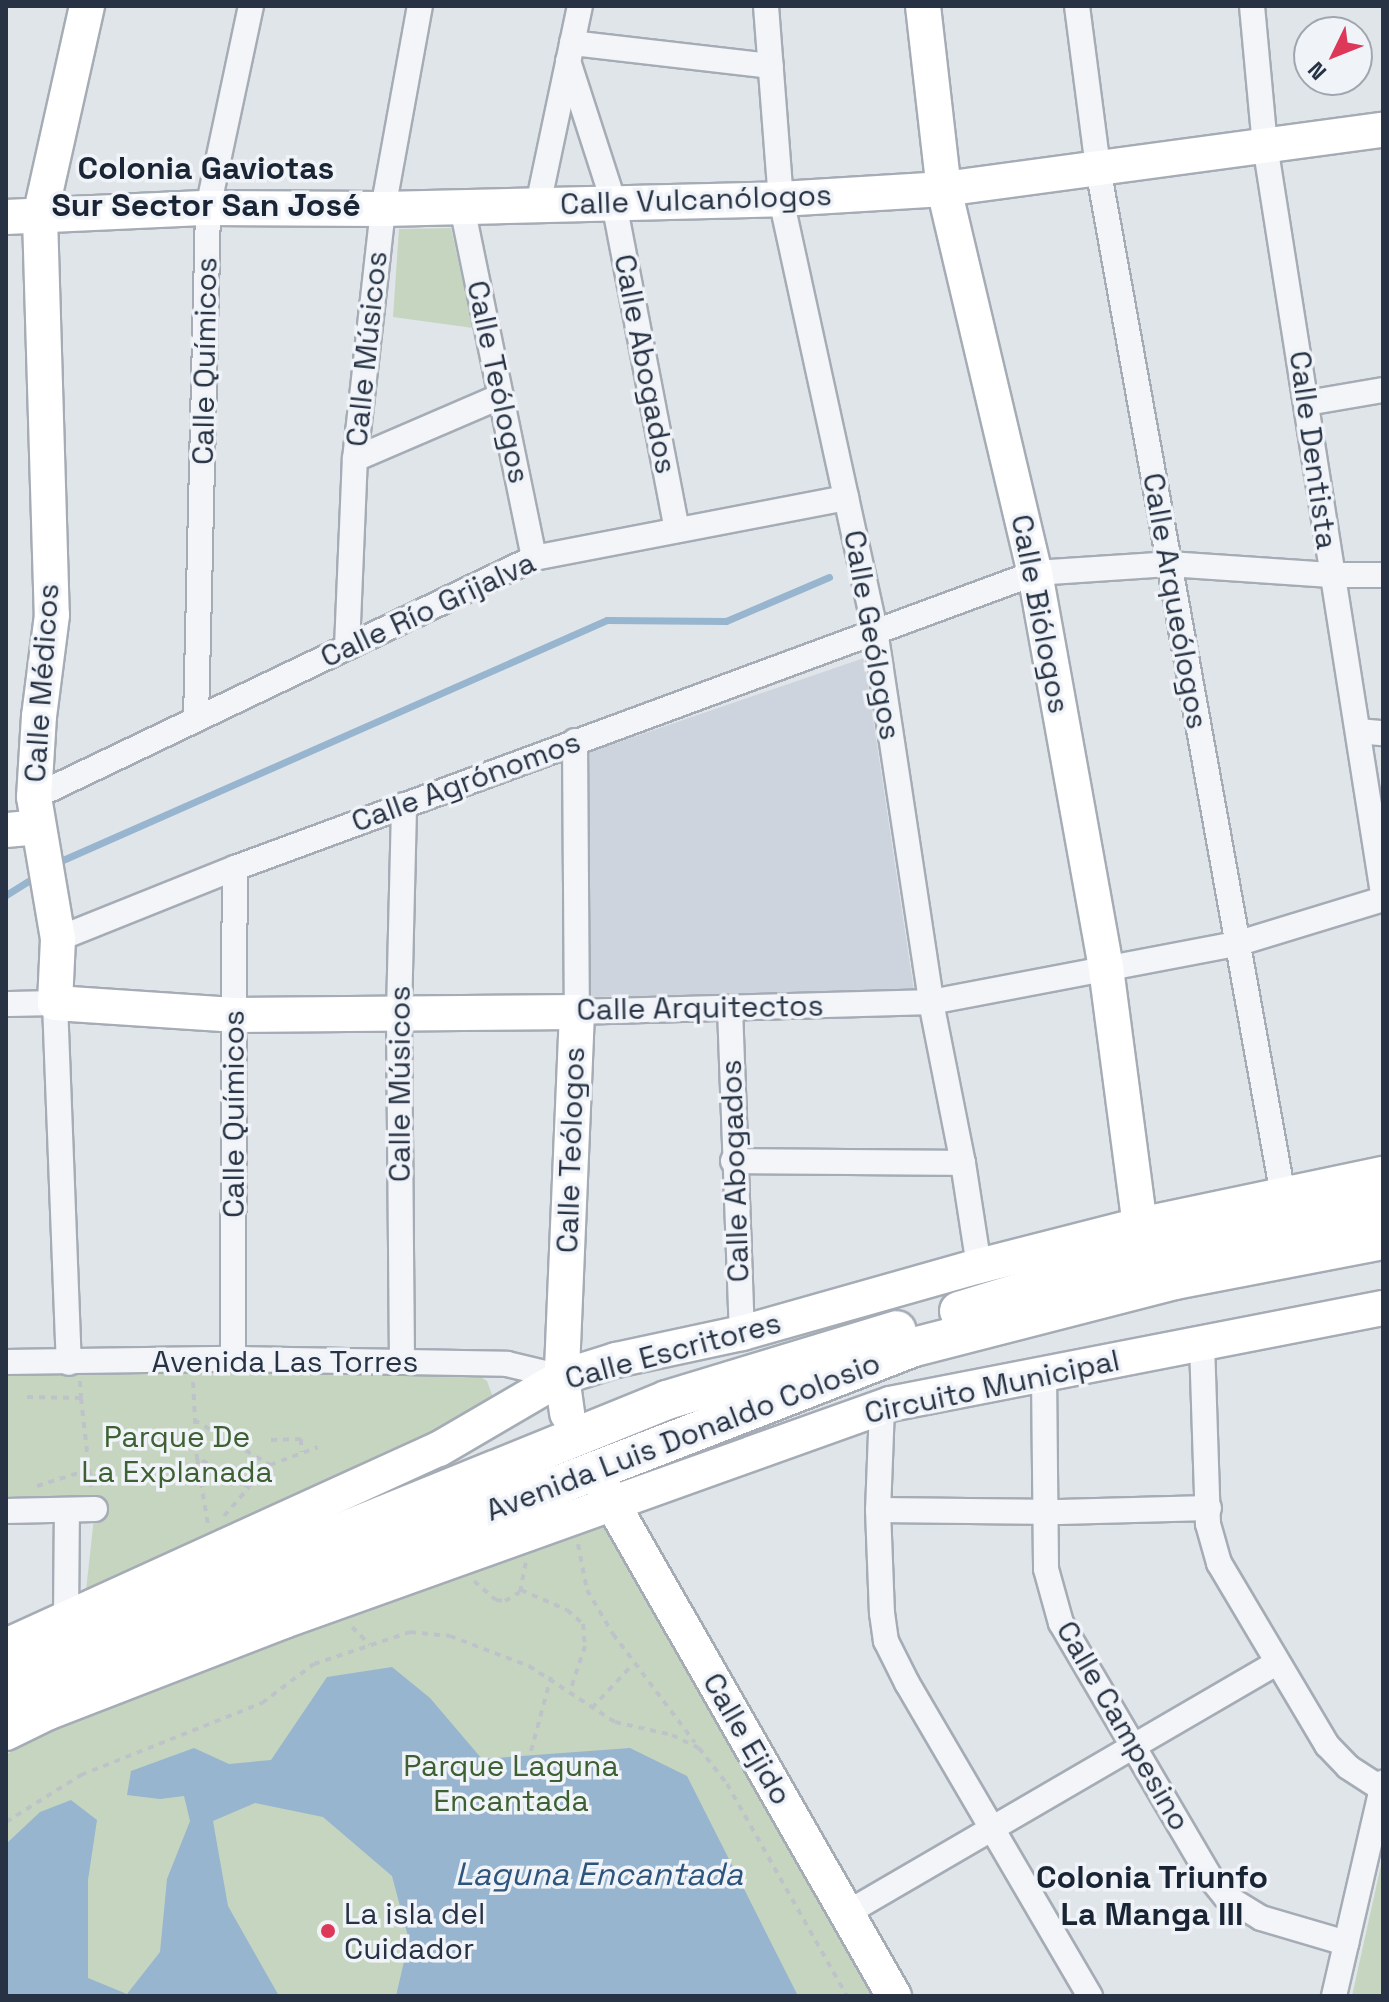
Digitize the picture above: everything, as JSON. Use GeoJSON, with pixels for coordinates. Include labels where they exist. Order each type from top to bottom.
{"type":"FeatureCollection","features":[{"type":"Feature","properties":{"kind":"main road","name":"Avenida Luis Donaldo Colosio"},"geometry":{"type":"LineString","coordinates":[[6,1668],[667,1400],[1168,1247],[1383,1205]]}},
{"type":"Feature","properties":{"kind":"main road","name":"Avenida Luis Donaldo Colosio"},"geometry":{"type":"LineString","coordinates":[[6,1705],[103,1662],[914,1347],[1175,1280],[1383,1240]]}},
{"type":"Feature","properties":{"kind":"street","name":"Calle Médicos"},"geometry":{"type":"LineString","coordinates":[[69,1363],[55,1003],[58,939],[35,837],[52,615],[40,217],[87,6]]}},
{"type":"Feature","properties":{"kind":"street","name":"Calle Químicos"},"geometry":{"type":"LineString","coordinates":[[196,719],[208,208],[251,6]]}},
{"type":"Feature","properties":{"kind":"street","name":"Calle Músicos"},"geometry":{"type":"LineString","coordinates":[[347,647],[355,459],[383,209],[420,6]]}},
{"type":"Feature","properties":{"kind":"street"},"geometry":{"type":"LineString","coordinates":[[538,205],[580,6]]}},
{"type":"Feature","properties":{"kind":"street","name":"Calle Geólogos"},"geometry":{"type":"LineString","coordinates":[[766,6],[781,199],[875,630],[931,1002],[963,1163],[979,1266]]}},
{"type":"Feature","properties":{"kind":"street","name":"Calle Biólogos"},"geometry":{"type":"LineString","coordinates":[[923,6],[944,189],[1035,573],[1106,968],[1140,1225]]}},
{"type":"Feature","properties":{"kind":"street","name":"Calle Arqueólogos"},"geometry":{"type":"LineString","coordinates":[[1077,6],[1098,168],[1283,1195]]}},
{"type":"Feature","properties":{"kind":"street","name":"Calle Dentista"},"geometry":{"type":"LineString","coordinates":[[1252,6],[1265,145],[1383,896]]}},
{"type":"Feature","properties":{"kind":"street"},"geometry":{"type":"LineString","coordinates":[[570,52],[771,66]]}},
{"type":"Feature","properties":{"kind":"street","name":"Calle Abogados"},"geometry":{"type":"LineString","coordinates":[[570,52],[614,203],[677,530]]}},
{"type":"Feature","properties":{"kind":"street","name":"Calle Vulcanólogos"},"geometry":{"type":"LineString","coordinates":[[6,217],[208,208],[383,209],[781,199],[944,189],[1383,130]]}},
{"type":"Feature","properties":{"kind":"street","name":"Calle Teólogos"},"geometry":{"type":"LineString","coordinates":[[462,207],[534,558]]}},
{"type":"Feature","properties":{"kind":"street"},"geometry":{"type":"LineString","coordinates":[[1307,403],[1383,390]]}},
{"type":"Feature","properties":{"kind":"street"},"geometry":{"type":"LineString","coordinates":[[355,459],[501,396]]}},
{"type":"Feature","properties":{"kind":"street","name":"Calle Río Grijalva"},"geometry":{"type":"LineString","coordinates":[[35,837],[196,719],[534,558],[846,498]]}},
{"type":"Feature","properties":{"kind":"street"},"geometry":{"type":"LineString","coordinates":[[1169,564],[1331,575],[1383,575]]}},
{"type":"Feature","properties":{"kind":"street","name":"Calle Agrónomos"},"geometry":{"type":"LineString","coordinates":[[58,939],[235,868],[1035,573],[1169,564]]}},
{"type":"Feature","properties":{"kind":"street"},"geometry":{"type":"LineString","coordinates":[[1358,731],[1383,733]]}},
{"type":"Feature","properties":{"kind":"street","name":"Calle Teólogos"},"geometry":{"type":"LineString","coordinates":[[567,1414],[562,1377],[577,1012],[575,741]]}},
{"type":"Feature","properties":{"kind":"street","name":"Calle Músicos"},"geometry":{"type":"LineString","coordinates":[[402,1362],[399,1013],[404,805]]}},
{"type":"Feature","properties":{"kind":"street","name":"Calle Químicos"},"geometry":{"type":"LineString","coordinates":[[233,1359],[235,868]]}},
{"type":"Feature","properties":{"kind":"street","name":"Calle Arquitectos"},"geometry":{"type":"LineString","coordinates":[[6,1004],[55,1003],[234,1015],[577,1012],[931,1002],[1236,944],[1383,896]]}},
{"type":"Feature","properties":{"kind":"street","name":"Calle Abogados"},"geometry":{"type":"LineString","coordinates":[[730,1008],[733,1161],[742,1333]]}},
{"type":"Feature","properties":{"kind":"street"},"geometry":{"type":"LineString","coordinates":[[733,1161],[963,1163]]}},
{"type":"Feature","properties":{"kind":"street","name":"Calle Escritores"},"geometry":{"type":"LineString","coordinates":[[6,1646],[439,1449],[562,1377],[616,1360],[742,1333],[979,1266],[1140,1225],[1383,1174]]}},
{"type":"Feature","properties":{"kind":"street","name":"Circuito Municipal"},"geometry":{"type":"LineString","coordinates":[[597,1500],[882,1407],[1383,1308]]}},
{"type":"Feature","properties":{"kind":"street"},"geometry":{"type":"LineString","coordinates":[[1202,1344],[1210,1537],[1219,1563],[1327,1745],[1348,1767],[1382,1786],[1334,1996]]}},
{"type":"Feature","properties":{"kind":"street","name":"Avenida Las Torres"},"geometry":{"type":"LineString","coordinates":[[6,1362],[233,1359],[507,1364],[562,1377]]}},
{"type":"Feature","properties":{"kind":"street"},"geometry":{"type":"LineString","coordinates":[[507,1364],[514,1376],[519,1404]]}},
{"type":"Feature","properties":{"kind":"street","name":"Calle Campesino"},"geometry":{"type":"LineString","coordinates":[[1044,1374],[1043,1512],[1046,1569],[1056,1610],[1212,1880],[1225,1896],[1261,1918],[1346,1943]]}},
{"type":"Feature","properties":{"kind":"street"},"geometry":{"type":"LineString","coordinates":[[882,1407],[878,1510],[886,1641],[907,1683],[1090,1996]]}},
{"type":"Feature","properties":{"kind":"street","name":"Avenida Luis Donaldo Colosio"},"geometry":{"type":"LineString","coordinates":[[6,1733],[59,1708],[284,1621],[523,1535],[597,1500]]}},
{"type":"Feature","properties":{"kind":"street","name":"Calle Ejido"},"geometry":{"type":"LineString","coordinates":[[597,1500],[894,1996]]}},
{"type":"Feature","properties":{"kind":"street"},"geometry":{"type":"LineString","coordinates":[[6,1511],[67,1510],[94,1502]]}},
{"type":"Feature","properties":{"kind":"street"},"geometry":{"type":"LineString","coordinates":[[878,1510],[1043,1512],[1209,1508]]}},
{"type":"Feature","properties":{"kind":"street"},"geometry":{"type":"LineString","coordinates":[[66,1618],[67,1510]]}},
{"type":"Feature","properties":{"kind":"street"},"geometry":{"type":"LineString","coordinates":[[847,1913],[1276,1663]]}},
{"type":"Feature","properties":{"kind":"path"},"geometry":{"type":"LineString","coordinates":[[193,1360],[197,1458],[209,1533],[270,1465],[318,1447]]}},
{"type":"Feature","properties":{"kind":"path"},"geometry":{"type":"LineString","coordinates":[[27,1397],[81,1398],[94,1502]]}},
{"type":"Feature","properties":{"kind":"path"},"geometry":{"type":"LineString","coordinates":[[194,1420],[270,1465]]}},
{"type":"Feature","properties":{"kind":"path"},"geometry":{"type":"LineString","coordinates":[[271,1440],[301,1439],[301,1452]]}},
{"type":"Feature","properties":{"kind":"path"},"geometry":{"type":"LineString","coordinates":[[197,1458],[249,1487]]}},
{"type":"Feature","properties":{"kind":"path"},"geometry":{"type":"LineString","coordinates":[[28,1489],[88,1470]]}},
{"type":"Feature","properties":{"kind":"path"},"geometry":{"type":"LineString","coordinates":[[597,1500],[579,1549],[587,1590],[633,1664],[727,1784],[847,1996]]}},
{"type":"Feature","properties":{"kind":"path"},"geometry":{"type":"LineString","coordinates":[[459,1559],[476,1583],[496,1600],[514,1597],[521,1590],[526,1563],[523,1535]]}},
{"type":"Feature","properties":{"kind":"path"},"geometry":{"type":"LineString","coordinates":[[521,1590],[567,1610],[583,1624],[585,1646],[570,1691]]}},
{"type":"Feature","properties":{"kind":"path"},"geometry":{"type":"LineString","coordinates":[[6,1822],[81,1775],[262,1703],[314,1664],[410,1632],[450,1636],[498,1652],[551,1677],[615,1722],[672,1735],[699,1748]]}},
{"type":"Feature","properties":{"kind":"path"},"geometry":{"type":"LineString","coordinates":[[592,1708],[633,1664]]}},
{"type":"Feature","properties":{"kind":"path"},"geometry":{"type":"LineString","coordinates":[[531,1751],[551,1677]]}},
{"type":"Feature","properties":{"kind":"shaded area"},"geometry":{"type":"Polygon","coordinates":[[[864,658],[914,991],[590,997],[587,753],[864,658]]]}},
{"type":"Feature","properties":{"kind":"green space"},"geometry":{"type":"Polygon","coordinates":[[[451,228],[473,328],[393,317],[399,229],[451,228]]]}},
{"type":"Feature","properties":{"kind":"green space","name":"Parque De La Explanada"},"geometry":{"type":"Polygon","coordinates":[[[6,1367],[473,1372],[487,1381],[494,1400],[491,1408],[85,1600],[96,1499],[6,1499],[6,1367]]]}},
{"type":"Feature","properties":{"kind":"green space","name":"Parque Laguna Encantada"},"geometry":{"type":"Polygon","coordinates":[[[605,1519],[876,1996],[6,1996],[6,1755],[33,1736],[605,1519]]]}},
{"type":"Feature","properties":{"kind":"green space"},"geometry":{"type":"Polygon","coordinates":[[[1383,1856],[1383,1996],[1352,1996],[1383,1856]]]}},
{"type":"Feature","properties":{"kind":"water","name":"Laguna Encantada"},"geometry":{"type":"Polygon","coordinates":[[[392,1667],[430,1698],[482,1759],[630,1748],[687,1776],[798,1996],[396,1996],[409,1940],[392,1876],[323,1817],[255,1803],[213,1821],[228,1906],[279,1996],[6,1996],[6,1844],[40,1812],[71,1800],[97,1820],[88,1880],[88,1978],[127,1994],[160,1952],[167,1879],[190,1821],[184,1796],[160,1799],[127,1795],[131,1771],[194,1748],[229,1764],[271,1760],[327,1677],[392,1667]]]}},
{"type":"Feature","properties":{"kind":"waterway"},"geometry":{"type":"LineString","coordinates":[[56,863],[607,620],[726,621],[829,577]]}},
{"type":"Feature","properties":{"kind":"waterway"},"geometry":{"type":"LineString","coordinates":[[6,895],[39,874]]}},
{"type":"Feature","properties":{"kind":"place","name":"La isla del Cuidador"},"geometry":{"type":"Point","coordinates":[328,1931]}},
{"type":"Feature","properties":{"kind":"district","name":"Colonia Gaviotas Sur Sector San José"},"geometry":{"type":"Point","coordinates":[206,188]}},
{"type":"Feature","properties":{"kind":"district","name":"Colonia Triunfo La Manga III"},"geometry":{"type":"Point","coordinates":[1152,1896]}}]}
